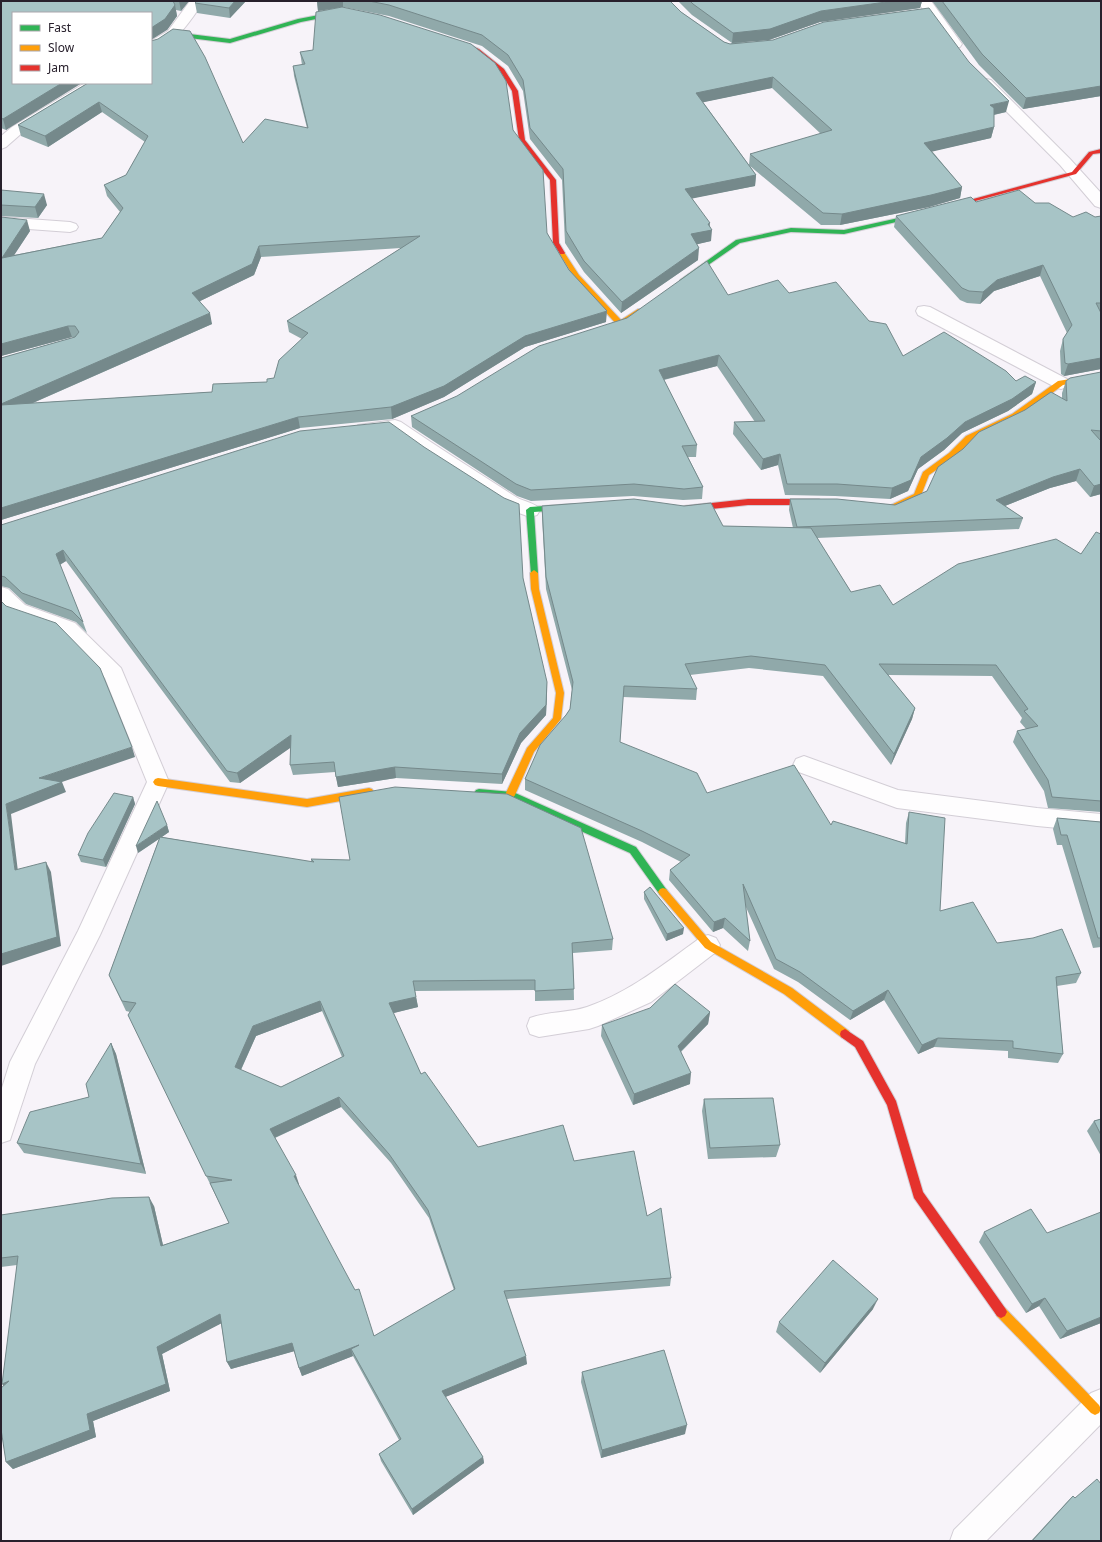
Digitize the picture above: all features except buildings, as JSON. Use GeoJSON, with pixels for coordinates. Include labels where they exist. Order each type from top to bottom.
{"type":"FeatureCollection","features":[{"type":"Feature","properties":{"kind":"street"},"geometry":{"type":"LineString","coordinates":[[152,47],[173,34],[197,1]]}},
{"type":"Feature","properties":{"kind":"street"},"geometry":{"type":"LineString","coordinates":[[925,9],[964,56]]}},
{"type":"Feature","properties":{"kind":"street"},"geometry":{"type":"LineString","coordinates":[[173,34],[230,41],[300,20],[343,12],[357,14]]}},
{"type":"Feature","properties":{"kind":"street"},"geometry":{"type":"LineString","coordinates":[[463,45],[477,50],[502,70],[515,91],[522,140],[553,180],[556,243],[576,276],[613,327],[645,307]]}},
{"type":"Feature","properties":{"kind":"street"},"geometry":{"type":"LineString","coordinates":[[978,74],[1101,203]]}},
{"type":"Feature","properties":{"kind":"street"},"geometry":{"type":"LineString","coordinates":[[1,144],[17,130],[93,84]]}},
{"type":"Feature","properties":{"kind":"street"},"geometry":{"type":"LineString","coordinates":[[676,285],[738,241],[790,230],[844,232],[932,212],[1074,173],[1091,153],[1101,151]]}},
{"type":"Feature","properties":{"kind":"street"},"geometry":{"type":"LineString","coordinates":[[1,222],[70,227]]}},
{"type":"Feature","properties":{"kind":"street"},"geometry":{"type":"LineString","coordinates":[[924,311],[1061,383]]}},
{"type":"Feature","properties":{"kind":"street"},"geometry":{"type":"LineString","coordinates":[[878,507],[892,508],[917,496],[926,474],[952,454],[969,438],[1015,416],[1061,383],[1101,376]]}},
{"type":"Feature","properties":{"kind":"street"},"geometry":{"type":"LineString","coordinates":[[347,430],[402,423],[433,453],[512,503],[530,510],[578,507]]}},
{"type":"Feature","properties":{"kind":"street"},"geometry":{"type":"LineString","coordinates":[[676,508],[683,509],[748,502],[827,503]]}},
{"type":"Feature","properties":{"kind":"street"},"geometry":{"type":"LineString","coordinates":[[510,795],[530,750],[557,718],[560,693],[535,589],[530,510]]}},
{"type":"Feature","properties":{"kind":"street"},"geometry":{"type":"LineString","coordinates":[[1,594],[18,610],[68,628],[114,674],[158,782],[88,935],[23,1062],[1,1131]]}},
{"type":"Feature","properties":{"kind":"street"},"geometry":{"type":"LineString","coordinates":[[804,764],[896,799],[1037,818],[1101,823]]}},
{"type":"Feature","properties":{"kind":"street"},"geometry":{"type":"LineString","coordinates":[[158,782],[307,803],[381,790]]}},
{"type":"Feature","properties":{"kind":"street"},"geometry":{"type":"LineString","coordinates":[[472,793],[510,795],[632,850],[667,898],[708,945],[788,991],[859,1044],[892,1104],[918,1194],[998,1309],[1098,1406],[965,1541]]}},
{"type":"Feature","properties":{"kind":"street"},"geometry":{"type":"LineString","coordinates":[[539,1026],[589,1018],[642,994],[708,945]]}},
{"type":"Feature","properties":{"kind":"traffic: fast"},"geometry":{"type":"LineString","coordinates":[[173,34],[230,41],[300,20],[345,12]]}},
{"type":"Feature","properties":{"kind":"traffic: fast"},"geometry":{"type":"LineString","coordinates":[[683,280],[738,241],[791,230],[844,232],[903,219]]}},
{"type":"Feature","properties":{"kind":"traffic: fast"},"geometry":{"type":"LineString","coordinates":[[534,573],[530,510],[572,507]]}},
{"type":"Feature","properties":{"kind":"traffic: fast"},"geometry":{"type":"LineString","coordinates":[[479,793],[510,795],[633,850],[663,892]]}},
{"type":"Feature","properties":{"kind":"traffic: slow"},"geometry":{"type":"LineString","coordinates":[[562,253],[576,276],[620,324],[640,310]]}},
{"type":"Feature","properties":{"kind":"traffic: slow"},"geometry":{"type":"LineString","coordinates":[[885,507],[892,508],[917,496],[926,474],[952,455],[969,438],[1015,416],[1061,383],[1101,376]]}},
{"type":"Feature","properties":{"kind":"traffic: slow"},"geometry":{"type":"LineString","coordinates":[[510,795],[530,750],[557,719],[560,693],[535,589],[534,573]]}},
{"type":"Feature","properties":{"kind":"traffic: slow"},"geometry":{"type":"LineString","coordinates":[[158,782],[307,803],[369,792]]}},
{"type":"Feature","properties":{"kind":"traffic: slow"},"geometry":{"type":"LineString","coordinates":[[663,892],[708,945],[788,991],[845,1034]]}},
{"type":"Feature","properties":{"kind":"traffic: slow"},"geometry":{"type":"LineString","coordinates":[[1001,1312],[1095,1409]]}},
{"type":"Feature","properties":{"kind":"traffic: jam"},"geometry":{"type":"LineString","coordinates":[[472,48],[477,50],[502,70],[515,91],[522,140],[553,180],[556,243],[562,253]]}},
{"type":"Feature","properties":{"kind":"traffic: jam"},"geometry":{"type":"LineString","coordinates":[[903,219],[1074,173],[1091,153],[1101,151]]}},
{"type":"Feature","properties":{"kind":"traffic: jam"},"geometry":{"type":"LineString","coordinates":[[684,509],[748,502],[819,502]]}},
{"type":"Feature","properties":{"kind":"traffic: jam"},"geometry":{"type":"LineString","coordinates":[[845,1034],[859,1044],[892,1104],[918,1194],[1001,1312]]}}]}
